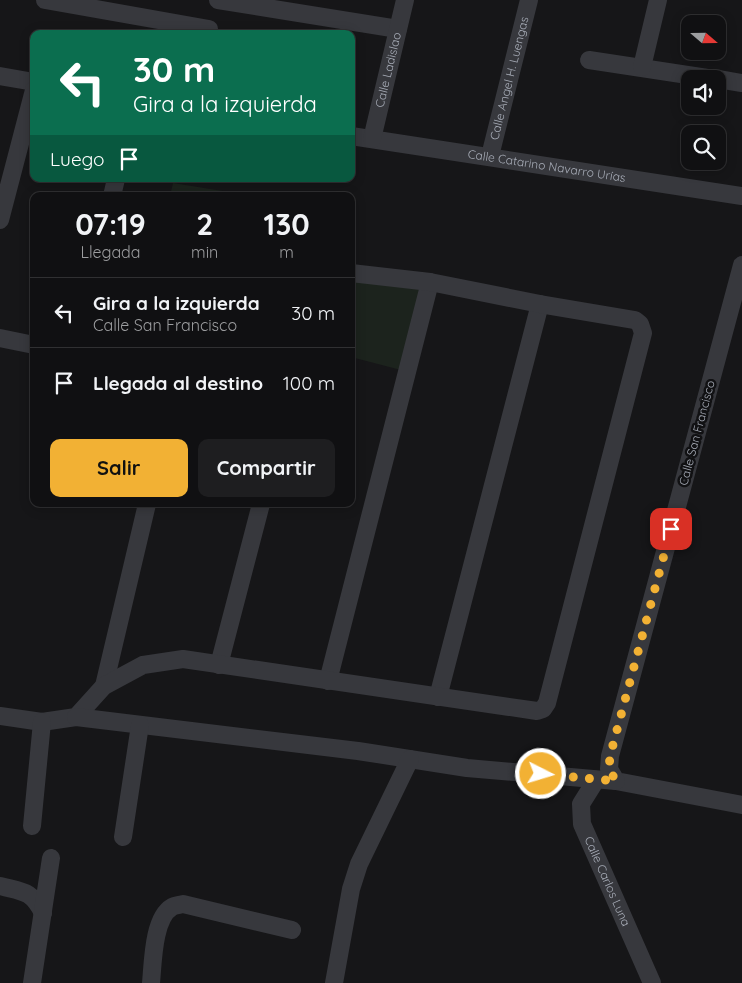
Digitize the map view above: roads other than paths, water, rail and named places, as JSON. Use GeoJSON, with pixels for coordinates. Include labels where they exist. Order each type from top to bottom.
{"type":"FeatureCollection","features":[{"type":"Feature","properties":{"kind":"street"},"geometry":{"type":"LineString","coordinates":[[45,0],[199,30]]}},
{"type":"Feature","properties":{"kind":"street"},"geometry":{"type":"LineString","coordinates":[[210,30],[218,0],[398,29]]}},
{"type":"Feature","properties":{"kind":"street","name":"Calle Ladislao"},"geometry":{"type":"LineString","coordinates":[[372,139],[405,0]]}},
{"type":"Feature","properties":{"kind":"street","name":"Calle Angel H. Luengas"},"geometry":{"type":"LineString","coordinates":[[490,156],[529,0]]}},
{"type":"Feature","properties":{"kind":"street"},"geometry":{"type":"LineString","coordinates":[[642,67],[658,0]]}},
{"type":"Feature","properties":{"kind":"street"},"geometry":{"type":"LineString","coordinates":[[589,60],[681,73]]}},
{"type":"Feature","properties":{"kind":"street"},"geometry":{"type":"LineString","coordinates":[[0,76],[30,81]]}},
{"type":"Feature","properties":{"kind":"street"},"geometry":{"type":"LineString","coordinates":[[726,81],[742,83]]}},
{"type":"Feature","properties":{"kind":"street"},"geometry":{"type":"LineString","coordinates":[[0,220],[30,105]]}},
{"type":"Feature","properties":{"kind":"street","name":"Calle Catarino Navarro Urías"},"geometry":{"type":"LineString","coordinates":[[355,137],[742,196]]}},
{"type":"Feature","properties":{"kind":"street","name":"Calle San Francisco"},"geometry":{"type":"LineString","coordinates":[[608,779],[610,756],[742,265]]}},
{"type":"Feature","properties":{"kind":"street"},"geometry":{"type":"LineString","coordinates":[[76,717],[104,686],[143,665],[183,659],[537,711],[543,709],[547,704],[643,333],[640,324],[635,320],[540,304],[430,282],[355,273]]}},
{"type":"Feature","properties":{"kind":"street"},"geometry":{"type":"LineString","coordinates":[[328,681],[430,282]]}},
{"type":"Feature","properties":{"kind":"street"},"geometry":{"type":"LineString","coordinates":[[438,697],[540,304]]}},
{"type":"Feature","properties":{"kind":"street"},"geometry":{"type":"LineString","coordinates":[[0,338],[30,344]]}},
{"type":"Feature","properties":{"kind":"street"},"geometry":{"type":"LineString","coordinates":[[104,686],[147,507]]}},
{"type":"Feature","properties":{"kind":"street"},"geometry":{"type":"LineString","coordinates":[[219,665],[260,507]]}},
{"type":"Feature","properties":{"kind":"street"},"geometry":{"type":"LineString","coordinates":[[0,716],[42,722],[76,717],[349,750],[467,768],[608,779],[742,806]]}},
{"type":"Feature","properties":{"kind":"street"},"geometry":{"type":"LineString","coordinates":[[32,826],[42,722]]}},
{"type":"Feature","properties":{"kind":"street"},"geometry":{"type":"LineString","coordinates":[[123,837],[140,725]]}},
{"type":"Feature","properties":{"kind":"street"},"geometry":{"type":"LineString","coordinates":[[339,979],[351,888],[359,864],[410,759]]}},
{"type":"Feature","properties":{"kind":"street","name":"Calle Carlos Luna"},"geometry":{"type":"LineString","coordinates":[[608,779],[581,804],[582,824],[652,983]]}},
{"type":"Feature","properties":{"kind":"street"},"geometry":{"type":"LineString","coordinates":[[32,983],[51,858]]}},
{"type":"Feature","properties":{"kind":"street"},"geometry":{"type":"LineString","coordinates":[[0,886],[28,893],[36,899],[43,913]]}},
{"type":"Feature","properties":{"kind":"street"},"geometry":{"type":"LineString","coordinates":[[151,983],[159,924],[172,907],[183,904],[292,930]]}}]}
